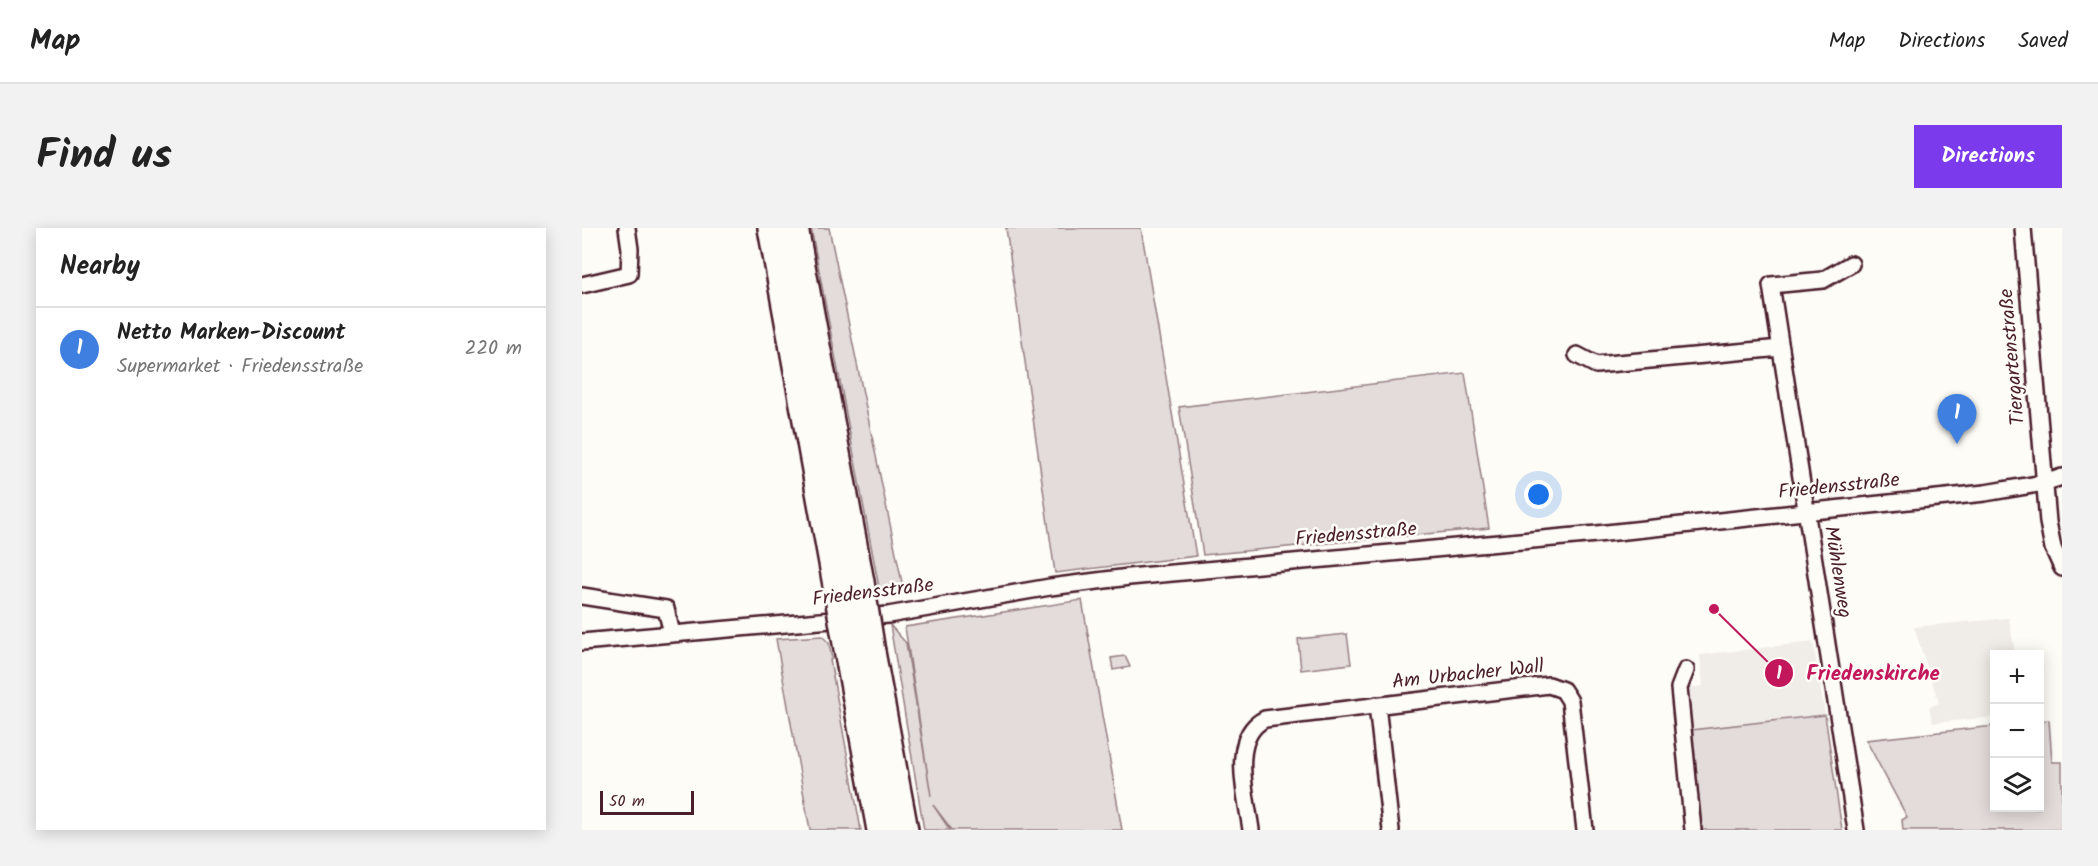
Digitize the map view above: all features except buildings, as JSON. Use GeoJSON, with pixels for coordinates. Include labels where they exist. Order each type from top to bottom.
{"type":"FeatureCollection","features":[{"type":"Feature","properties":{"kind":"highway"},"geometry":{"type":"LineString","coordinates":[[772,228],[848,583]]}},
{"type":"Feature","properties":{"kind":"highway"},"geometry":{"type":"LineString","coordinates":[[794,228],[860,653],[881,830]]}},
{"type":"Feature","properties":{"kind":"highway"},"geometry":{"type":"LineString","coordinates":[[860,653],[904,830]]}},
{"type":"Feature","properties":{"kind":"street"},"geometry":{"type":"LineString","coordinates":[[582,285],[629,274],[630,249],[627,228]]}},
{"type":"Feature","properties":{"kind":"street","name":"Tiergartenstraße"},"geometry":{"type":"LineString","coordinates":[[2023,228],[2044,483]]}},
{"type":"Feature","properties":{"kind":"street","name":"Mühlenweg"},"geometry":{"type":"LineString","coordinates":[[1851,264],[1823,280],[1772,285],[1856,830]]}},
{"type":"Feature","properties":{"kind":"street"},"geometry":{"type":"LineString","coordinates":[[1577,355],[1596,365],[1781,348]]}},
{"type":"Feature","properties":{"kind":"street","name":"Friedensstraße"},"geometry":{"type":"LineString","coordinates":[[582,642],[888,615],[1050,587],[1129,577],[1597,534],[1985,493],[2044,483],[2062,477]]}},
{"type":"Feature","properties":{"kind":"street"},"geometry":{"type":"LineString","coordinates":[[2044,483],[2053,548],[2062,568]]}},
{"type":"Feature","properties":{"kind":"street"},"geometry":{"type":"LineString","coordinates":[[582,596],[666,609],[672,633]]}},
{"type":"Feature","properties":{"kind":"street"},"geometry":{"type":"LineString","coordinates":[[1686,670],[1678,688],[1693,830]]}},
{"type":"Feature","properties":{"kind":"street","name":"Am Urbacher Wall"},"geometry":{"type":"LineString","coordinates":[[1251,830],[1243,765],[1245,742],[1260,721],[1274,716],[1549,686],[1563,690],[1570,701],[1586,830]]}},
{"type":"Feature","properties":{"kind":"street","name":"Am Urbacher Wall"},"geometry":{"type":"LineString","coordinates":[[1377,705],[1391,830]]}},
{"type":"Feature","properties":{"kind":"shaded area"},"geometry":{"type":"Polygon","coordinates":[[[811,228],[829,228],[904,592],[880,593],[811,228]]]}},
{"type":"Feature","properties":{"kind":"shaded area"},"geometry":{"type":"Polygon","coordinates":[[[1006,228],[1141,228],[1196,556],[1055,573],[1006,228]]]}},
{"type":"Feature","properties":{"kind":"shaded area"},"geometry":{"type":"Polygon","coordinates":[[[1465,373],[1489,528],[1203,555],[1179,407],[1465,373]]]}},
{"type":"Feature","properties":{"kind":"shaded area"},"geometry":{"type":"Polygon","coordinates":[[[1082,600],[1122,830],[952,830],[933,805],[950,830],[924,830],[890,625],[906,643],[931,796],[905,627],[1082,600]]]}},
{"type":"Feature","properties":{"kind":"shaded area"},"geometry":{"type":"Polygon","coordinates":[[[2009,618],[2014,650],[1990,650],[1990,717],[1933,723],[1929,707],[1939,703],[1914,627],[2009,618]]]}},
{"type":"Feature","properties":{"kind":"shaded area"},"geometry":{"type":"Polygon","coordinates":[[[1347,634],[1351,664],[1301,670],[1298,639],[1347,634]]]}},
{"type":"Feature","properties":{"kind":"shaded area"},"geometry":{"type":"Polygon","coordinates":[[[822,636],[829,643],[832,659],[830,660],[861,830],[810,830],[776,639],[822,636]]]}},
{"type":"Feature","properties":{"kind":"shaded area"},"geometry":{"type":"Polygon","coordinates":[[[1813,642],[1825,715],[1691,730],[1687,688],[1703,686],[1700,655],[1813,642]]]}},
{"type":"Feature","properties":{"kind":"shaded area"},"geometry":{"type":"Polygon","coordinates":[[[1125,656],[1130,667],[1113,670],[1111,658],[1125,656]]]}},
{"type":"Feature","properties":{"kind":"shaded area"},"geometry":{"type":"Polygon","coordinates":[[[1825,715],[1842,830],[1702,830],[1691,730],[1825,715]]]}},
{"type":"Feature","properties":{"kind":"shaded area"},"geometry":{"type":"Polygon","coordinates":[[[2049,720],[2052,762],[2062,762],[2062,830],[1903,830],[1902,820],[1907,817],[1866,740],[1990,726],[1990,812],[2044,812],[2044,721],[2049,720]]]}},
{"type":"Feature","properties":{"kind":"place","name":"Netto Marken-Discount"},"geometry":{"type":"Point","coordinates":[1957,444]}},
{"type":"Feature","properties":{"kind":"place","name":"Friedenskirche"},"geometry":{"type":"Point","coordinates":[1714,609]}}]}
